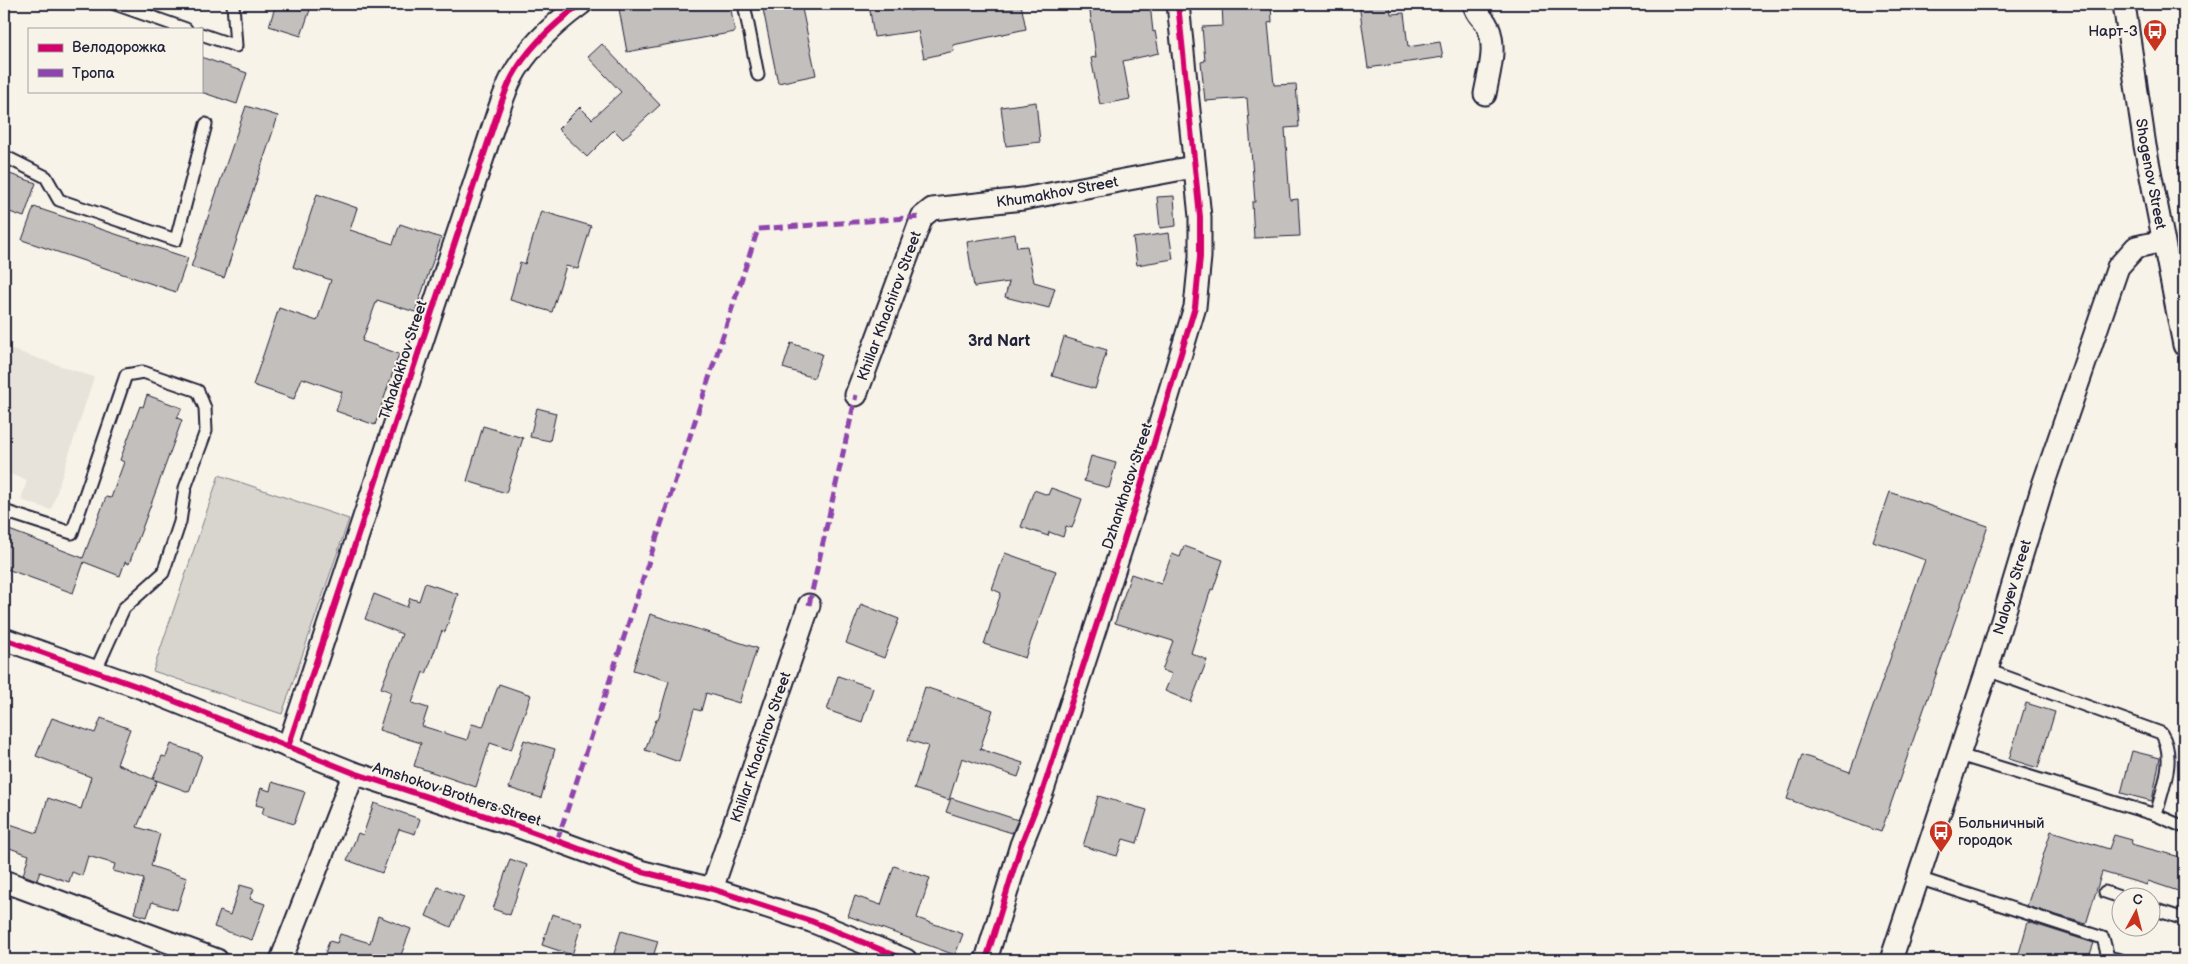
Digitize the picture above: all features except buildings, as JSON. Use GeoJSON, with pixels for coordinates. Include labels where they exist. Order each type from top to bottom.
{"type":"FeatureCollection","features":[{"type":"Feature","properties":{"kind":"street","name":"Tkhakakhov Street"},"geometry":{"type":"LineString","coordinates":[[288,747],[498,112],[512,78],[530,53],[552,28],[581,4]]}},
{"type":"Feature","properties":{"kind":"street","name":"Dzhankhotov Street"},"geometry":{"type":"LineString","coordinates":[[986,960],[1021,845],[1048,774],[1135,506],[1195,307],[1200,257],[1200,217],[1193,167],[1178,4]]}},
{"type":"Feature","properties":{"kind":"street"},"geometry":{"type":"LineString","coordinates":[[1474,4],[1476,14],[1488,26],[1493,52],[1485,94]]}},
{"type":"Feature","properties":{"kind":"street","name":"Shogenov Street"},"geometry":{"type":"LineString","coordinates":[[2124,4],[2135,88],[2184,345]]}},
{"type":"Feature","properties":{"kind":"street","name":"Khumakhov Street"},"geometry":{"type":"LineString","coordinates":[[922,218],[932,210],[1023,199],[1193,167]]}},
{"type":"Feature","properties":{"kind":"street","name":"Khillar Khachirov Street"},"geometry":{"type":"LineString","coordinates":[[856,395],[922,218]]}},
{"type":"Feature","properties":{"kind":"street","name":"Naloyev Street"},"geometry":{"type":"LineString","coordinates":[[1891,960],[1987,670],[2043,485],[2118,267],[2136,247],[2164,241]]}},
{"type":"Feature","properties":{"kind":"street","name":"Khillar Khachirov Street"},"geometry":{"type":"LineString","coordinates":[[712,889],[809,605]]}},
{"type":"Feature","properties":{"kind":"street","name":"Amshokov Brothers Street"},"geometry":{"type":"LineString","coordinates":[[4,639],[142,688],[354,772],[519,827],[643,872],[712,889],[811,921],[906,960]]}},
{"type":"Feature","properties":{"kind":"street"},"geometry":{"type":"LineString","coordinates":[[281,960],[354,772]]}},
{"type":"Feature","properties":{"kind":"street"},"geometry":{"type":"LineString","coordinates":[[4,881],[217,960]]}},
{"type":"Feature","properties":{"kind":"lane"},"geometry":{"type":"LineString","coordinates":[[115,4],[183,28]]}},
{"type":"Feature","properties":{"kind":"lane"},"geometry":{"type":"LineString","coordinates":[[202,34],[236,46],[233,4]]}},
{"type":"Feature","properties":{"kind":"lane"},"geometry":{"type":"LineString","coordinates":[[744,4],[758,75]]}},
{"type":"Feature","properties":{"kind":"lane"},"geometry":{"type":"LineString","coordinates":[[4,156],[46,177],[59,200],[176,240],[206,124]]}},
{"type":"Feature","properties":{"kind":"lane"},"geometry":{"type":"LineString","coordinates":[[4,511],[72,533],[126,375],[144,372],[198,391],[205,408],[206,431],[185,488],[180,522],[163,573],[124,608],[94,672]]}},
{"type":"Feature","properties":{"kind":"lane"},"geometry":{"type":"LineString","coordinates":[[1987,670],[2161,734],[2168,744],[2170,756],[2156,815]]}},
{"type":"Feature","properties":{"kind":"lane"},"geometry":{"type":"LineString","coordinates":[[1959,755],[2156,815],[2184,827]]}},
{"type":"Feature","properties":{"kind":"lane"},"geometry":{"type":"LineString","coordinates":[[1918,878],[2103,938],[2108,957],[2121,960]]}},
{"type":"Feature","properties":{"kind":"lane"},"geometry":{"type":"LineString","coordinates":[[2105,892],[2110,894]]}},
{"type":"Feature","properties":{"kind":"lane"},"geometry":{"type":"LineString","coordinates":[[2160,911],[2184,919]]}},
{"type":"Feature","properties":{"kind":"lane"},"geometry":{"type":"LineString","coordinates":[[2181,960],[2184,956]]}},
{"type":"Feature","properties":{"kind":"shaded area"},"geometry":{"type":"Polygon","coordinates":[[[4,347],[94,377],[51,510],[21,500],[27,480],[4,472],[4,347]]]}},
{"type":"Feature","properties":{"kind":"shaded area"},"geometry":{"type":"Polygon","coordinates":[[[219,475],[349,519],[282,714],[153,671],[219,475]]]}},
{"type":"Feature","properties":{"kind":"marked path"},"geometry":{"type":"LineString","coordinates":[[557,841],[758,229],[922,217]]}},
{"type":"Feature","properties":{"kind":"marked path"},"geometry":{"type":"LineString","coordinates":[[809,605],[856,395]]}},
{"type":"Feature","properties":{"kind":"cycle path"},"geometry":{"type":"LineString","coordinates":[[288,747],[506,91],[517,68],[533,48],[551,28],[581,4]]}},
{"type":"Feature","properties":{"kind":"cycle path"},"geometry":{"type":"LineString","coordinates":[[986,960],[1021,845],[1043,790],[1135,506],[1195,307],[1200,257],[1200,217],[1178,4]]}},
{"type":"Feature","properties":{"kind":"cycle path"},"geometry":{"type":"LineString","coordinates":[[4,639],[142,688],[354,773],[519,827],[643,872],[712,889],[811,921],[906,960]]}},
{"type":"Feature","properties":{"kind":"place","name":"Нарт-3"},"geometry":{"type":"Point","coordinates":[2155,52]}},
{"type":"Feature","properties":{"kind":"place","name":"Больничный городок"},"geometry":{"type":"Point","coordinates":[1941,853]}},
{"type":"Feature","properties":{"kind":"district","name":"3rd Nart"},"geometry":{"type":"Point","coordinates":[999,340]}}]}
